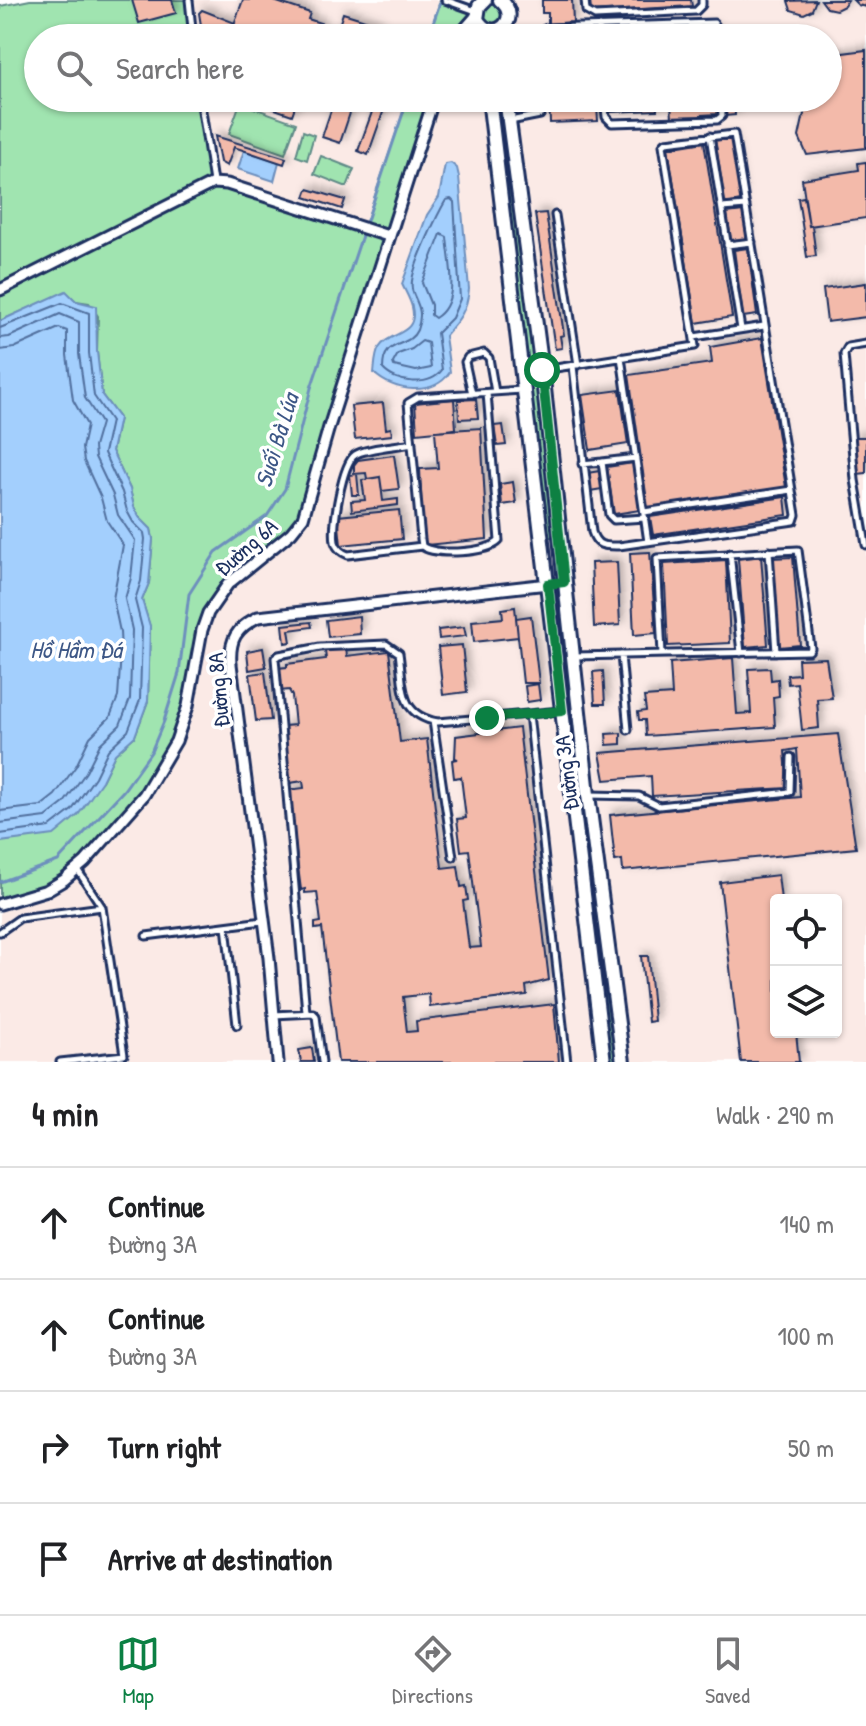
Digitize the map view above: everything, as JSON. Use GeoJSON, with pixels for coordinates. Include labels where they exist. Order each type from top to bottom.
{"type":"FeatureCollection","features":[{"type":"Feature","properties":{"kind":"street"},"geometry":{"type":"LineString","coordinates":[[468,24],[485,0]]}},
{"type":"Feature","properties":{"kind":"street"},"geometry":{"type":"LineString","coordinates":[[505,2],[509,13],[507,23]]}},
{"type":"Feature","properties":{"kind":"street"},"geometry":{"type":"LineString","coordinates":[[477,13],[480,24]]}},
{"type":"Feature","properties":{"kind":"street","name":"Đường 6A"},"geometry":{"type":"LineString","coordinates":[[0,904],[47,890],[64,880],[144,795],[176,741],[188,706],[202,630],[215,601],[228,584],[291,533],[303,518],[384,235],[429,112]]}},
{"type":"Feature","properties":{"kind":"street","name":"Đường 3A"},"geometry":{"type":"LineString","coordinates":[[491,112],[604,1062]]}},
{"type":"Feature","properties":{"kind":"street","name":"Đường 3A"},"geometry":{"type":"LineString","coordinates":[[508,112],[542,370],[588,795],[623,1062]]}},
{"type":"Feature","properties":{"kind":"street"},"geometry":{"type":"LineString","coordinates":[[0,290],[213,183],[227,184],[384,235]]}},
{"type":"Feature","properties":{"kind":"street"},"geometry":{"type":"LineString","coordinates":[[548,584],[564,582]]}},
{"type":"Feature","properties":{"kind":"street","name":"Đường 8A"},"geometry":{"type":"LineString","coordinates":[[278,1062],[264,921],[231,664],[230,648],[234,634],[258,617],[548,584]]}},
{"type":"Feature","properties":{"kind":"lane"},"geometry":{"type":"LineString","coordinates":[[189,0],[192,24]]}},
{"type":"Feature","properties":{"kind":"lane"},"geometry":{"type":"LineString","coordinates":[[445,0],[477,13]]}},
{"type":"Feature","properties":{"kind":"lane"},"geometry":{"type":"LineString","coordinates":[[585,0],[586,11],[595,16],[696,11],[700,9],[702,0]]}},
{"type":"Feature","properties":{"kind":"lane"},"geometry":{"type":"LineString","coordinates":[[676,24],[715,24]]}},
{"type":"Feature","properties":{"kind":"lane"},"geometry":{"type":"LineString","coordinates":[[202,112],[213,183]]}},
{"type":"Feature","properties":{"kind":"lane"},"geometry":{"type":"LineString","coordinates":[[509,121],[542,112]]}},
{"type":"Feature","properties":{"kind":"lane"},"geometry":{"type":"LineString","coordinates":[[605,112],[612,123],[717,120],[722,112]]}},
{"type":"Feature","properties":{"kind":"lane"},"geometry":{"type":"LineString","coordinates":[[542,370],[575,366],[621,357],[693,348],[694,337],[663,150],[666,142],[734,134],[796,515],[794,521],[619,546],[600,546],[595,541],[582,464],[575,366],[555,215]]}},
{"type":"Feature","properties":{"kind":"lane"},"geometry":{"type":"LineString","coordinates":[[710,136],[741,329]]}},
{"type":"Feature","properties":{"kind":"lane"},"geometry":{"type":"LineString","coordinates":[[722,208],[746,206]]}},
{"type":"Feature","properties":{"kind":"lane"},"geometry":{"type":"LineString","coordinates":[[727,245],[752,242]]}},
{"type":"Feature","properties":{"kind":"lane"},"geometry":{"type":"LineString","coordinates":[[694,337],[764,326]]}},
{"type":"Feature","properties":{"kind":"lane"},"geometry":{"type":"LineString","coordinates":[[866,344],[848,347],[844,354],[855,480],[866,545]]}},
{"type":"Feature","properties":{"kind":"lane"},"geometry":{"type":"LineString","coordinates":[[472,394],[465,362],[478,353],[484,353],[489,358],[495,392]]}},
{"type":"Feature","properties":{"kind":"lane"},"geometry":{"type":"LineString","coordinates":[[621,357],[648,542]]}},
{"type":"Feature","properties":{"kind":"lane"},"geometry":{"type":"LineString","coordinates":[[422,546],[408,403],[411,399],[524,390]]}},
{"type":"Feature","properties":{"kind":"lane"},"geometry":{"type":"LineString","coordinates":[[412,443],[360,453],[351,459],[335,519],[336,544],[340,550],[348,555],[422,546],[431,552],[488,549],[499,541],[487,393]]}},
{"type":"Feature","properties":{"kind":"lane"},"geometry":{"type":"LineString","coordinates":[[582,464],[636,458]]}},
{"type":"Feature","properties":{"kind":"lane"},"geometry":{"type":"LineString","coordinates":[[602,462],[611,518],[792,490]]}},
{"type":"Feature","properties":{"kind":"lane"},"geometry":{"type":"LineString","coordinates":[[855,480],[866,480]]}},
{"type":"Feature","properties":{"kind":"lane"},"geometry":{"type":"LineString","coordinates":[[573,656],[805,652],[811,648],[799,552],[796,549],[657,558],[662,654]]}},
{"type":"Feature","properties":{"kind":"lane"},"geometry":{"type":"LineString","coordinates":[[769,551],[776,652]]}},
{"type":"Feature","properties":{"kind":"lane"},"geometry":{"type":"LineString","coordinates":[[730,553],[741,653]]}},
{"type":"Feature","properties":{"kind":"lane"},"geometry":{"type":"LineString","coordinates":[[306,1012],[275,658],[320,647],[386,644],[399,653],[407,707],[422,720],[562,711]]}},
{"type":"Feature","properties":{"kind":"lane"},"geometry":{"type":"LineString","coordinates":[[621,655],[628,730]]}},
{"type":"Feature","properties":{"kind":"lane"},"geometry":{"type":"LineString","coordinates":[[529,714],[567,1062]]}},
{"type":"Feature","properties":{"kind":"lane"},"geometry":{"type":"LineString","coordinates":[[433,721],[453,857]]}},
{"type":"Feature","properties":{"kind":"lane"},"geometry":{"type":"LineString","coordinates":[[588,795],[639,796],[659,806],[790,792],[791,757]]}},
{"type":"Feature","properties":{"kind":"lane"},"geometry":{"type":"LineString","coordinates":[[60,1062],[124,1055],[102,907],[77,869]]}},
{"type":"Feature","properties":{"kind":"lane"},"geometry":{"type":"LineString","coordinates":[[0,932],[20,918],[102,907]]}},
{"type":"Feature","properties":{"kind":"lane"},"geometry":{"type":"LineString","coordinates":[[146,936],[264,921]]}},
{"type":"Feature","properties":{"kind":"lane"},"geometry":{"type":"LineString","coordinates":[[226,926],[237,1025]]}},
{"type":"Feature","properties":{"kind":"lane"},"geometry":{"type":"LineString","coordinates":[[274,1015],[313,1013],[316,1016],[322,1062]]}},
{"type":"Feature","properties":{"kind":"shaded area"},"geometry":{"type":"Polygon","coordinates":[[[191,0],[452,0],[472,7],[477,0],[866,0],[866,1062],[0,1062],[0,882],[215,180],[205,112],[842,112],[842,24],[194,24],[191,0]]]}},
{"type":"Feature","properties":{"kind":"green space"},"geometry":{"type":"Polygon","coordinates":[[[30,0],[186,0],[189,24],[24,24],[24,112],[200,112],[210,180],[220,186],[363,231],[403,112],[426,112],[325,426],[300,517],[212,599],[185,706],[172,740],[141,793],[83,859],[63,877],[0,901],[0,842],[14,838],[102,781],[115,754],[135,736],[148,701],[150,627],[142,600],[149,583],[153,539],[151,529],[134,507],[130,489],[112,451],[119,418],[102,395],[97,352],[98,316],[89,303],[76,301],[66,292],[0,321],[0,6],[30,0]]]}},
{"type":"Feature","properties":{"kind":"green space"},"geometry":{"type":"Polygon","coordinates":[[[440,1],[471,11],[474,24],[433,24],[440,1]]]}},
{"type":"Feature","properties":{"kind":"green space"},"geometry":{"type":"Polygon","coordinates":[[[493,4],[500,7],[503,14],[500,21],[493,24],[486,21],[483,14],[486,7],[493,4]]]}},
{"type":"Feature","properties":{"kind":"green space"},"geometry":{"type":"Polygon","coordinates":[[[237,112],[265,112],[296,123],[285,154],[229,134],[237,112]]]}},
{"type":"Feature","properties":{"kind":"green space"},"geometry":{"type":"Polygon","coordinates":[[[496,112],[503,112],[536,371],[554,537],[548,537],[496,112]]]}},
{"type":"Feature","properties":{"kind":"green space"},"geometry":{"type":"Polygon","coordinates":[[[303,131],[314,135],[307,160],[296,156],[303,131]]]}},
{"type":"Feature","properties":{"kind":"green space"},"geometry":{"type":"Polygon","coordinates":[[[321,156],[354,169],[347,187],[314,174],[321,156]]]}},
{"type":"Feature","properties":{"kind":"green space"},"geometry":{"type":"Polygon","coordinates":[[[563,620],[616,1062],[609,1062],[557,621],[563,620]]]}},
{"type":"Feature","properties":{"kind":"water"},"geometry":{"type":"Polygon","coordinates":[[[244,150],[279,162],[274,181],[238,169],[244,150]]]}},
{"type":"Feature","properties":{"kind":"water"},"geometry":{"type":"Polygon","coordinates":[[[451,163],[457,168],[459,177],[468,297],[462,315],[445,336],[450,372],[434,385],[402,388],[374,373],[376,357],[384,343],[411,323],[412,307],[402,284],[427,215],[439,197],[445,164],[451,163]]]}},
{"type":"Feature","properties":{"kind":"water","name":"Hồ Hầm Đá"},"geometry":{"type":"Polygon","coordinates":[[[66,291],[76,301],[96,306],[102,395],[119,418],[112,451],[130,489],[134,507],[151,529],[153,539],[149,583],[142,600],[150,626],[148,701],[135,736],[115,754],[102,781],[78,815],[54,835],[0,842],[0,321],[66,291]]]}},
{"type":"Feature","properties":{"kind":"building"},"geometry":{"type":"Polygon","coordinates":[[[132,0],[172,0],[176,13],[139,23],[132,0]]]}},
{"type":"Feature","properties":{"kind":"building"},"geometry":{"type":"Polygon","coordinates":[[[243,0],[271,0],[310,13],[308,19],[323,24],[234,24],[243,0]]]}},
{"type":"Feature","properties":{"kind":"building"},"geometry":{"type":"Polygon","coordinates":[[[542,0],[572,0],[573,22],[548,24],[548,13],[542,13],[542,0]]]}},
{"type":"Feature","properties":{"kind":"building"},"geometry":{"type":"Polygon","coordinates":[[[590,0],[691,0],[692,6],[591,12],[590,0]]]}},
{"type":"Feature","properties":{"kind":"building"},"geometry":{"type":"Polygon","coordinates":[[[816,0],[812,10],[804,14],[791,10],[788,1],[816,0]]]}},
{"type":"Feature","properties":{"kind":"building"},"geometry":{"type":"Polygon","coordinates":[[[821,0],[848,0],[836,10],[827,8],[821,0]]]}},
{"type":"Feature","properties":{"kind":"building"},"geometry":{"type":"Polygon","coordinates":[[[853,0],[866,0],[866,7],[858,5],[853,0]]]}},
{"type":"Feature","properties":{"kind":"building"},"geometry":{"type":"Polygon","coordinates":[[[202,10],[235,23],[201,24],[199,13],[202,10]]]}},
{"type":"Feature","properties":{"kind":"building"},"geometry":{"type":"Polygon","coordinates":[[[343,13],[362,19],[360,24],[339,24],[343,13]]]}},
{"type":"Feature","properties":{"kind":"building"},"geometry":{"type":"Polygon","coordinates":[[[362,19],[377,24],[360,24],[362,19]]]}},
{"type":"Feature","properties":{"kind":"building"},"geometry":{"type":"Polygon","coordinates":[[[866,50],[866,148],[807,155],[799,137],[804,112],[842,112],[842,53],[866,50]]]}},
{"type":"Feature","properties":{"kind":"building"},"geometry":{"type":"Polygon","coordinates":[[[330,112],[350,112],[340,143],[322,137],[330,112]]]}},
{"type":"Feature","properties":{"kind":"building"},"geometry":{"type":"Polygon","coordinates":[[[372,112],[383,112],[368,155],[358,151],[372,112]]]}},
{"type":"Feature","properties":{"kind":"building"},"geometry":{"type":"Polygon","coordinates":[[[550,112],[597,112],[598,121],[550,123],[550,112]]]}},
{"type":"Feature","properties":{"kind":"building"},"geometry":{"type":"Polygon","coordinates":[[[672,112],[718,112],[701,115],[701,119],[672,118],[672,112]]]}},
{"type":"Feature","properties":{"kind":"building"},"geometry":{"type":"Polygon","coordinates":[[[215,136],[286,158],[284,164],[234,147],[227,166],[220,162],[215,136]]]}},
{"type":"Feature","properties":{"kind":"building"},"geometry":{"type":"Polygon","coordinates":[[[731,137],[741,201],[725,204],[715,140],[731,137]]]}},
{"type":"Feature","properties":{"kind":"building"},"geometry":{"type":"Polygon","coordinates":[[[704,142],[732,317],[696,323],[668,148],[704,142]]]}},
{"type":"Feature","properties":{"kind":"building"},"geometry":{"type":"Polygon","coordinates":[[[866,162],[866,218],[809,226],[802,179],[859,170],[858,163],[866,162]]]}},
{"type":"Feature","properties":{"kind":"building"},"geometry":{"type":"Polygon","coordinates":[[[308,189],[345,200],[342,209],[305,197],[308,189]]]}},
{"type":"Feature","properties":{"kind":"building"},"geometry":{"type":"Polygon","coordinates":[[[804,197],[816,256],[807,257],[798,198],[804,197]]]}},
{"type":"Feature","properties":{"kind":"building"},"geometry":{"type":"Polygon","coordinates":[[[743,211],[747,239],[731,241],[727,213],[743,211]]]}},
{"type":"Feature","properties":{"kind":"building"},"geometry":{"type":"Polygon","coordinates":[[[546,213],[564,335],[560,336],[562,348],[555,349],[535,214],[546,213]]]}},
{"type":"Feature","properties":{"kind":"building"},"geometry":{"type":"Polygon","coordinates":[[[748,248],[757,315],[743,317],[734,250],[748,248]]]}},
{"type":"Feature","properties":{"kind":"building"},"geometry":{"type":"Polygon","coordinates":[[[866,283],[866,317],[827,322],[823,289],[866,283]]]}},
{"type":"Feature","properties":{"kind":"building"},"geometry":{"type":"Polygon","coordinates":[[[762,338],[786,487],[648,508],[629,375],[712,363],[710,347],[762,338]]]}},
{"type":"Feature","properties":{"kind":"building"},"geometry":{"type":"Polygon","coordinates":[[[620,390],[628,444],[590,450],[582,395],[620,390]]]}},
{"type":"Feature","properties":{"kind":"building"},"geometry":{"type":"Polygon","coordinates":[[[454,399],[456,429],[417,433],[415,403],[454,399]]]}},
{"type":"Feature","properties":{"kind":"building"},"geometry":{"type":"Polygon","coordinates":[[[476,399],[478,418],[459,419],[458,400],[476,399]]]}},
{"type":"Feature","properties":{"kind":"building"},"geometry":{"type":"Polygon","coordinates":[[[383,403],[386,429],[391,428],[392,435],[355,439],[351,406],[383,403]]]}},
{"type":"Feature","properties":{"kind":"building"},"geometry":{"type":"Polygon","coordinates":[[[503,425],[506,445],[497,446],[494,426],[503,425]]]}},
{"type":"Feature","properties":{"kind":"building"},"geometry":{"type":"Polygon","coordinates":[[[481,428],[487,539],[426,545],[420,469],[438,468],[435,431],[481,428]]]}},
{"type":"Feature","properties":{"kind":"building"},"geometry":{"type":"Polygon","coordinates":[[[854,437],[866,437],[866,473],[858,474],[854,437]]]}},
{"type":"Feature","properties":{"kind":"building"},"geometry":{"type":"Polygon","coordinates":[[[394,455],[399,489],[382,491],[380,477],[367,479],[366,473],[354,474],[354,465],[358,460],[394,455]]]}},
{"type":"Feature","properties":{"kind":"building"},"geometry":{"type":"Polygon","coordinates":[[[633,463],[640,510],[614,514],[607,467],[633,463]]]}},
{"type":"Feature","properties":{"kind":"building"},"geometry":{"type":"Polygon","coordinates":[[[600,471],[602,489],[590,491],[587,473],[600,471]]]}},
{"type":"Feature","properties":{"kind":"building"},"geometry":{"type":"Polygon","coordinates":[[[357,474],[359,495],[352,495],[350,475],[357,474]]]}},
{"type":"Feature","properties":{"kind":"building"},"geometry":{"type":"Polygon","coordinates":[[[380,477],[383,501],[398,499],[398,505],[352,511],[351,501],[365,500],[362,480],[380,477]]]}},
{"type":"Feature","properties":{"kind":"building"},"geometry":{"type":"Polygon","coordinates":[[[513,482],[516,503],[502,505],[500,484],[513,482]]]}},
{"type":"Feature","properties":{"kind":"building"},"geometry":{"type":"Polygon","coordinates":[[[785,497],[787,515],[653,535],[650,517],[785,497]]]}},
{"type":"Feature","properties":{"kind":"building"},"geometry":{"type":"Polygon","coordinates":[[[399,510],[402,539],[341,545],[338,516],[399,510]]]}},
{"type":"Feature","properties":{"kind":"building"},"geometry":{"type":"Polygon","coordinates":[[[650,552],[656,633],[634,635],[630,553],[650,552]]]}},
{"type":"Feature","properties":{"kind":"building"},"geometry":{"type":"Polygon","coordinates":[[[761,556],[768,645],[745,647],[738,559],[761,556]]]}},
{"type":"Feature","properties":{"kind":"building"},"geometry":{"type":"Polygon","coordinates":[[[793,557],[800,645],[779,647],[772,558],[793,557]]]}},
{"type":"Feature","properties":{"kind":"building"},"geometry":{"type":"Polygon","coordinates":[[[726,560],[730,643],[668,646],[664,564],[726,560]]]}},
{"type":"Feature","properties":{"kind":"building"},"geometry":{"type":"Polygon","coordinates":[[[617,562],[620,625],[594,627],[591,563],[617,562]]]}},
{"type":"Feature","properties":{"kind":"building"},"geometry":{"type":"Polygon","coordinates":[[[515,607],[518,637],[474,642],[472,621],[503,618],[502,609],[515,607]]]}},
{"type":"Feature","properties":{"kind":"building"},"geometry":{"type":"Polygon","coordinates":[[[359,616],[360,634],[328,637],[326,620],[359,616]]]}},
{"type":"Feature","properties":{"kind":"building"},"geometry":{"type":"Polygon","coordinates":[[[531,616],[539,683],[523,683],[516,618],[531,616]]]}},
{"type":"Feature","properties":{"kind":"building"},"geometry":{"type":"Polygon","coordinates":[[[311,622],[312,627],[289,630],[291,642],[285,643],[283,625],[311,622]]]}},
{"type":"Feature","properties":{"kind":"building"},"geometry":{"type":"Polygon","coordinates":[[[464,627],[466,636],[439,639],[438,630],[464,627]]]}},
{"type":"Feature","properties":{"kind":"building"},"geometry":{"type":"Polygon","coordinates":[[[462,645],[467,692],[443,695],[438,647],[462,645]]]}},
{"type":"Feature","properties":{"kind":"building"},"geometry":{"type":"Polygon","coordinates":[[[263,648],[266,667],[249,670],[247,651],[263,648]]]}},
{"type":"Feature","properties":{"kind":"building"},"geometry":{"type":"Polygon","coordinates":[[[346,648],[347,656],[389,651],[400,742],[427,739],[442,868],[458,866],[461,887],[466,886],[468,900],[463,901],[469,948],[481,947],[469,850],[461,851],[457,819],[466,818],[461,777],[454,778],[452,760],[458,759],[455,758],[456,736],[519,728],[549,980],[526,986],[527,995],[430,1007],[429,994],[403,997],[407,1032],[417,1031],[416,1021],[554,1004],[559,1062],[338,1062],[322,928],[315,929],[315,923],[321,922],[317,892],[305,893],[305,889],[301,890],[288,790],[304,788],[303,781],[290,783],[284,726],[295,725],[292,696],[289,690],[280,691],[277,668],[326,659],[325,651],[346,648]]]}},
{"type":"Feature","properties":{"kind":"building"},"geometry":{"type":"Polygon","coordinates":[[[733,658],[737,714],[751,713],[748,669],[770,668],[771,680],[778,679],[779,696],[773,697],[775,727],[646,736],[645,720],[639,720],[638,712],[646,711],[644,697],[672,695],[670,663],[733,658]]]}},
{"type":"Feature","properties":{"kind":"building"},"geometry":{"type":"Polygon","coordinates":[[[826,658],[832,698],[817,699],[819,728],[802,730],[797,683],[788,684],[787,675],[799,674],[798,659],[826,658]]]}},
{"type":"Feature","properties":{"kind":"building"},"geometry":{"type":"Polygon","coordinates":[[[603,671],[605,704],[595,704],[593,672],[603,671]]]}},
{"type":"Feature","properties":{"kind":"building"},"geometry":{"type":"Polygon","coordinates":[[[265,672],[271,720],[256,721],[250,674],[265,672]]]}},
{"type":"Feature","properties":{"kind":"building"},"geometry":{"type":"Polygon","coordinates":[[[538,684],[540,700],[527,702],[525,686],[538,684]]]}},
{"type":"Feature","properties":{"kind":"building"},"geometry":{"type":"Polygon","coordinates":[[[621,733],[621,744],[607,745],[606,734],[621,733]]]}},
{"type":"Feature","properties":{"kind":"building"},"geometry":{"type":"Polygon","coordinates":[[[838,734],[856,848],[623,871],[622,860],[615,861],[610,815],[800,797],[797,749],[785,751],[788,788],[652,796],[651,776],[605,780],[600,753],[838,734]]]}},
{"type":"Feature","properties":{"kind":"building"},"geometry":{"type":"Polygon","coordinates":[[[778,875],[780,894],[770,894],[770,1038],[797,1038],[799,1062],[741,1062],[720,882],[778,875]]]}},
{"type":"Feature","properties":{"kind":"building"},"geometry":{"type":"Polygon","coordinates":[[[641,956],[648,956],[654,1021],[648,1022],[641,956]]]}},
{"type":"Feature","properties":{"kind":"building"},"geometry":{"type":"Polygon","coordinates":[[[312,1048],[314,1062],[301,1062],[299,1050],[312,1048]]]}},
{"type":"Feature","properties":{"kind":"waterway","name":"Suối Bà Lúa"},"geometry":{"type":"LineString","coordinates":[[433,24],[441,0]]}},
{"type":"Feature","properties":{"kind":"waterway","name":"Suối Bà Lúa"},"geometry":{"type":"LineString","coordinates":[[0,882],[58,861],[124,790],[151,752],[179,673],[189,594],[216,552],[267,516],[285,489],[311,388],[403,112]]}},
{"type":"Feature","properties":{"kind":"route"},"geometry":{"type":"LineString","coordinates":[[487,718],[562,711],[548,584],[564,582],[542,370]]}}]}
